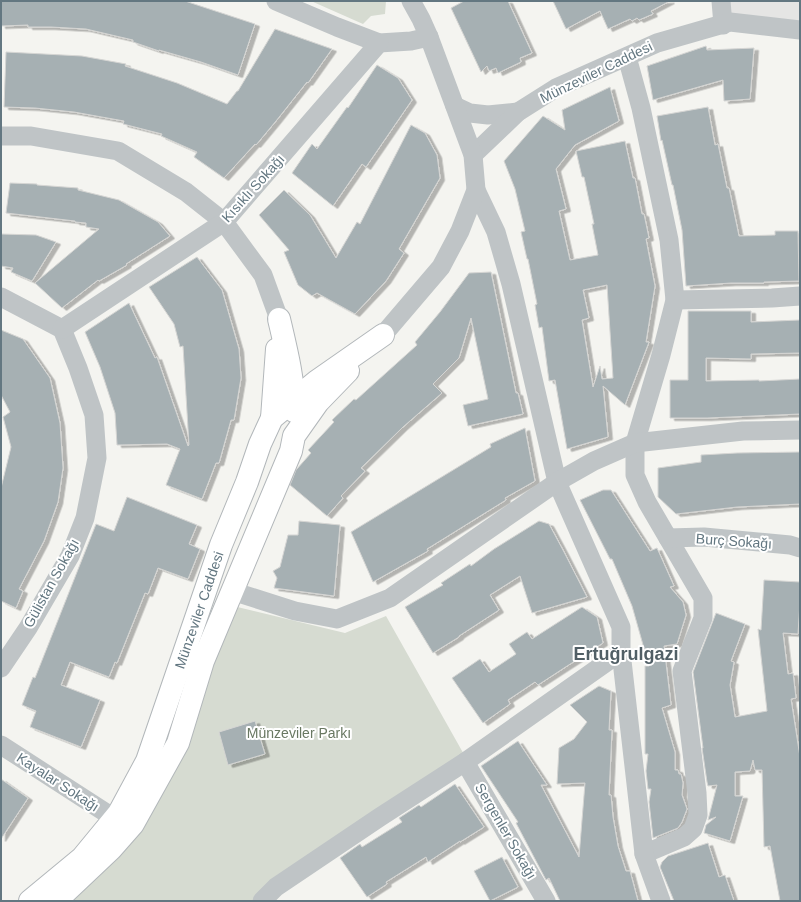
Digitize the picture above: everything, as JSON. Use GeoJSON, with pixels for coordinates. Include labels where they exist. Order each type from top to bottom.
{"type":"FeatureCollection","features":[{"type":"Feature","properties":{"kind":"main road"},"geometry":{"type":"LineString","coordinates":[[279,319],[294,399],[294,436]]}},
{"type":"Feature","properties":{"kind":"main road"},"geometry":{"type":"LineString","coordinates":[[279,319],[272,418],[294,436]]}},
{"type":"Feature","properties":{"kind":"main road","name":"Münzeviler Caddesi"},"geometry":{"type":"LineString","coordinates":[[30,901],[82,858],[119,812],[146,761],[221,545],[247,482],[260,444],[272,418],[317,380],[383,334]]}},
{"type":"Feature","properties":{"kind":"main road","name":"Münzeviler Caddesi"},"geometry":{"type":"LineString","coordinates":[[56,901],[111,849],[133,824],[178,743],[203,661],[291,450],[294,436],[318,402],[383,334]]}},
{"type":"Feature","properties":{"kind":"main road"},"geometry":{"type":"LineString","coordinates":[[288,362],[303,378],[317,380]]}},
{"type":"Feature","properties":{"kind":"street"},"geometry":{"type":"LineString","coordinates":[[276,1],[379,43],[411,41],[429,37]]}},
{"type":"Feature","properties":{"kind":"street"},"geometry":{"type":"LineString","coordinates":[[411,1],[429,37],[473,155]]}},
{"type":"Feature","properties":{"kind":"street"},"geometry":{"type":"LineString","coordinates":[[721,1],[723,25]]}},
{"type":"Feature","properties":{"kind":"street","name":"Münzeviler Caddesi"},"geometry":{"type":"LineString","coordinates":[[383,334],[441,267],[460,231],[476,190],[473,155],[518,112],[556,88],[657,43],[730,22],[800,30]]}},
{"type":"Feature","properties":{"kind":"street","name":"Kısıklı Sokağı"},"geometry":{"type":"LineString","coordinates":[[62,329],[224,222],[379,43]]}},
{"type":"Feature","properties":{"kind":"street"},"geometry":{"type":"LineString","coordinates":[[627,57],[642,108],[669,240],[675,300],[662,355],[635,443],[635,475],[647,502],[703,598],[703,618],[682,671],[697,793],[698,815],[693,829],[684,837],[644,854]]}},
{"type":"Feature","properties":{"kind":"street"},"geometry":{"type":"LineString","coordinates":[[454,106],[470,113],[488,116],[518,112]]}},
{"type":"Feature","properties":{"kind":"street"},"geometry":{"type":"LineString","coordinates":[[1,136],[31,136],[118,151],[186,192],[224,222],[263,275],[279,319]]}},
{"type":"Feature","properties":{"kind":"street"},"geometry":{"type":"LineString","coordinates":[[476,190],[496,232],[511,284],[557,482],[621,627],[621,652],[644,854],[661,901]]}},
{"type":"Feature","properties":{"kind":"street"},"geometry":{"type":"LineString","coordinates":[[675,300],[800,296]]}},
{"type":"Feature","properties":{"kind":"street"},"geometry":{"type":"LineString","coordinates":[[1,297],[62,329]]}},
{"type":"Feature","properties":{"kind":"street","name":"Gülistan Sokağı"},"geometry":{"type":"LineString","coordinates":[[1,668],[28,628],[70,556],[85,518],[97,458],[94,415],[78,368],[62,329]]}},
{"type":"Feature","properties":{"kind":"street"},"geometry":{"type":"LineString","coordinates":[[232,591],[295,611],[337,619],[390,598],[557,482],[594,461],[635,443],[743,431],[800,430]]}},
{"type":"Feature","properties":{"kind":"street","name":"Burç Sokağı"},"geometry":{"type":"LineString","coordinates":[[668,538],[704,537],[790,545],[800,548]]}},
{"type":"Feature","properties":{"kind":"street"},"geometry":{"type":"LineString","coordinates":[[262,901],[276,887],[465,762],[621,652]]}},
{"type":"Feature","properties":{"kind":"street","name":"Kayalar Sokağı"},"geometry":{"type":"LineString","coordinates":[[1,745],[114,818]]}},
{"type":"Feature","properties":{"kind":"street","name":"Sergenler Sokağı"},"geometry":{"type":"LineString","coordinates":[[465,762],[546,901]]}},
{"type":"Feature","properties":{"kind":"shaded area"},"geometry":{"type":"Polygon","coordinates":[[[729,1],[800,1],[800,30],[730,22],[729,1]]]}},
{"type":"Feature","properties":{"kind":"green space"},"geometry":{"type":"Polygon","coordinates":[[[311,1],[386,1],[385,14],[371,16],[363,24],[311,1]]]}},
{"type":"Feature","properties":{"kind":"green space","name":"Münzeviler Parkı"},"geometry":{"type":"Polygon","coordinates":[[[229,605],[345,633],[386,616],[466,758],[261,890],[252,901],[63,901],[138,825],[229,605]]]}},
{"type":"Feature","properties":{"kind":"building"},"geometry":{"type":"Polygon","coordinates":[[[1,1],[185,1],[255,24],[238,75],[201,62],[159,51],[133,42],[133,40],[86,29],[28,27],[28,25],[1,26],[1,1]]]}},
{"type":"Feature","properties":{"kind":"building"},"geometry":{"type":"Polygon","coordinates":[[[464,1],[508,1],[532,53],[520,58],[521,62],[498,73],[496,68],[489,71],[487,66],[481,72],[451,8],[464,1]]]}},
{"type":"Feature","properties":{"kind":"building"},"geometry":{"type":"Polygon","coordinates":[[[553,1],[670,1],[651,11],[653,14],[639,20],[637,18],[632,21],[630,19],[608,29],[600,11],[566,29],[553,1]]]}},
{"type":"Feature","properties":{"kind":"building"},"geometry":{"type":"Polygon","coordinates":[[[275,29],[332,49],[308,83],[307,82],[256,145],[255,144],[224,178],[194,157],[197,152],[161,136],[162,134],[123,124],[124,121],[74,112],[35,108],[4,107],[6,52],[82,56],[126,64],[125,66],[177,83],[227,104],[238,91],[275,29]]]}},
{"type":"Feature","properties":{"kind":"building"},"geometry":{"type":"Polygon","coordinates":[[[706,46],[707,50],[754,48],[750,99],[724,101],[723,80],[653,100],[647,66],[706,46]]]}},
{"type":"Feature","properties":{"kind":"building"},"geometry":{"type":"Polygon","coordinates":[[[377,65],[398,78],[412,100],[366,167],[362,164],[333,206],[292,173],[312,144],[317,149],[347,107],[348,108],[377,65]]]}},
{"type":"Feature","properties":{"kind":"building"},"geometry":{"type":"Polygon","coordinates":[[[610,87],[619,121],[575,145],[556,169],[566,209],[559,211],[570,260],[598,255],[592,224],[594,224],[584,177],[582,177],[576,151],[625,141],[649,238],[646,239],[655,286],[646,342],[649,342],[625,405],[603,386],[608,437],[567,449],[555,380],[549,381],[542,327],[539,328],[535,305],[537,304],[521,232],[525,231],[515,189],[504,161],[543,116],[565,130],[562,110],[610,87]],[[607,285],[583,290],[589,318],[582,320],[593,387],[600,366],[602,379],[613,378],[607,285]]]}},
{"type":"Feature","properties":{"kind":"building"},"geometry":{"type":"Polygon","coordinates":[[[708,107],[715,145],[718,144],[739,236],[775,235],[775,231],[798,231],[799,281],[686,286],[682,230],[673,185],[662,140],[661,141],[657,116],[708,107]]]}},
{"type":"Feature","properties":{"kind":"building"},"geometry":{"type":"Polygon","coordinates":[[[411,125],[425,133],[437,155],[440,178],[399,249],[404,253],[386,281],[355,314],[317,293],[312,296],[298,285],[284,252],[289,250],[259,215],[284,190],[310,215],[336,258],[357,222],[360,224],[411,125]]]}},
{"type":"Feature","properties":{"kind":"building"},"geometry":{"type":"Polygon","coordinates":[[[10,183],[78,188],[78,190],[119,200],[158,222],[170,236],[126,264],[127,265],[99,281],[98,280],[62,308],[35,283],[99,229],[86,227],[86,223],[75,221],[6,213],[10,183]]]}},
{"type":"Feature","properties":{"kind":"building"},"geometry":{"type":"Polygon","coordinates":[[[1,234],[36,235],[56,242],[32,281],[11,272],[13,268],[1,266],[1,234]]]}},
{"type":"Feature","properties":{"kind":"building"},"geometry":{"type":"Polygon","coordinates":[[[197,257],[222,290],[239,349],[241,378],[234,420],[231,420],[219,463],[216,463],[202,499],[166,485],[180,449],[167,444],[117,445],[115,413],[100,367],[85,332],[129,303],[155,358],[157,357],[188,446],[183,346],[180,347],[174,324],[149,287],[197,257]]]}},
{"type":"Feature","properties":{"kind":"building"},"geometry":{"type":"Polygon","coordinates":[[[491,272],[516,393],[518,393],[523,414],[468,426],[463,405],[488,399],[471,318],[459,358],[433,384],[442,393],[403,427],[361,468],[365,471],[341,496],[343,498],[327,516],[290,485],[296,470],[311,453],[308,450],[334,422],[332,420],[417,345],[415,342],[469,273],[491,272]]]}},
{"type":"Feature","properties":{"kind":"building"},"geometry":{"type":"Polygon","coordinates":[[[688,311],[751,311],[751,322],[800,320],[800,353],[751,354],[751,359],[706,358],[706,381],[800,379],[800,414],[670,418],[670,380],[688,380],[688,311]]]}},
{"type":"Feature","properties":{"kind":"building"},"geometry":{"type":"Polygon","coordinates":[[[1,330],[23,339],[50,378],[60,423],[63,468],[58,502],[44,541],[19,589],[23,591],[16,608],[1,601],[1,488],[11,447],[3,417],[10,412],[1,395],[1,330]]]}},
{"type":"Feature","properties":{"kind":"building"},"geometry":{"type":"Polygon","coordinates":[[[525,428],[535,481],[505,498],[506,500],[427,549],[428,551],[373,582],[351,532],[491,447],[490,444],[525,428]]]}},
{"type":"Feature","properties":{"kind":"building"},"geometry":{"type":"Polygon","coordinates":[[[800,452],[800,504],[737,507],[676,514],[658,497],[658,468],[701,462],[701,455],[800,452]]]}},
{"type":"Feature","properties":{"kind":"building"},"geometry":{"type":"Polygon","coordinates":[[[603,490],[611,490],[650,551],[657,548],[674,586],[670,587],[683,602],[686,615],[677,644],[664,646],[671,705],[662,708],[675,752],[675,770],[678,770],[679,774],[681,774],[683,783],[682,795],[687,809],[678,828],[653,838],[649,802],[651,789],[648,789],[646,771],[648,754],[645,754],[645,666],[649,666],[632,606],[612,559],[610,559],[580,500],[603,490]]]}},
{"type":"Feature","properties":{"kind":"building"},"geometry":{"type":"Polygon","coordinates":[[[127,497],[197,525],[189,544],[200,549],[188,579],[158,568],[148,594],[145,593],[117,663],[115,662],[109,677],[70,662],[61,685],[100,700],[81,747],[30,727],[36,711],[22,705],[33,677],[35,678],[96,524],[114,531],[127,497]]]}},
{"type":"Feature","properties":{"kind":"building"},"geometry":{"type":"Polygon","coordinates":[[[299,521],[340,525],[334,596],[274,588],[277,578],[273,571],[280,567],[288,535],[298,535],[299,521]]]}},
{"type":"Feature","properties":{"kind":"building"},"geometry":{"type":"Polygon","coordinates":[[[539,521],[549,524],[587,597],[532,613],[520,576],[490,595],[499,610],[433,653],[405,607],[443,585],[441,583],[470,564],[471,566],[494,549],[539,521]]]}},
{"type":"Feature","properties":{"kind":"building"},"geometry":{"type":"Polygon","coordinates":[[[764,580],[800,582],[798,634],[783,633],[788,674],[793,673],[796,698],[791,699],[800,757],[800,901],[780,901],[770,846],[764,847],[762,770],[755,770],[753,760],[750,771],[735,772],[735,796],[743,796],[730,841],[704,833],[706,825],[716,817],[708,820],[717,785],[708,786],[707,782],[693,672],[716,613],[745,624],[731,661],[734,662],[730,685],[735,717],[767,711],[758,629],[761,630],[764,580]]]}},
{"type":"Feature","properties":{"kind":"building"},"geometry":{"type":"Polygon","coordinates":[[[582,607],[597,617],[603,643],[538,685],[535,682],[508,700],[510,704],[483,723],[452,678],[480,659],[489,672],[516,654],[509,644],[527,632],[532,639],[582,607]]]}},
{"type":"Feature","properties":{"kind":"building"},"geometry":{"type":"Polygon","coordinates":[[[599,686],[611,691],[609,730],[612,730],[609,795],[611,795],[618,846],[626,871],[630,871],[638,901],[560,901],[549,878],[546,880],[516,823],[518,822],[481,766],[518,741],[547,785],[541,785],[579,857],[585,783],[557,784],[559,748],[574,739],[587,722],[570,705],[599,686]]]}},
{"type":"Feature","properties":{"kind":"building"},"geometry":{"type":"Polygon","coordinates":[[[255,721],[265,754],[228,765],[219,732],[255,721]]]}},
{"type":"Feature","properties":{"kind":"building"},"geometry":{"type":"Polygon","coordinates":[[[1,779],[28,798],[1,839],[1,779]]]}},
{"type":"Feature","properties":{"kind":"building"},"geometry":{"type":"Polygon","coordinates":[[[455,784],[484,827],[428,862],[426,857],[386,882],[387,884],[367,897],[340,858],[360,844],[362,847],[402,822],[399,818],[419,805],[421,807],[455,784]]]}},
{"type":"Feature","properties":{"kind":"building"},"geometry":{"type":"Polygon","coordinates":[[[708,843],[719,877],[725,875],[734,901],[674,901],[660,867],[662,862],[668,856],[708,843]]]}},
{"type":"Feature","properties":{"kind":"building"},"geometry":{"type":"Polygon","coordinates":[[[502,857],[518,887],[490,901],[474,871],[502,857]]]}},
{"type":"Feature","properties":{"kind":"district","name":"Ertuğrulgazi"},"geometry":{"type":"Point","coordinates":[626,654]}}]}
